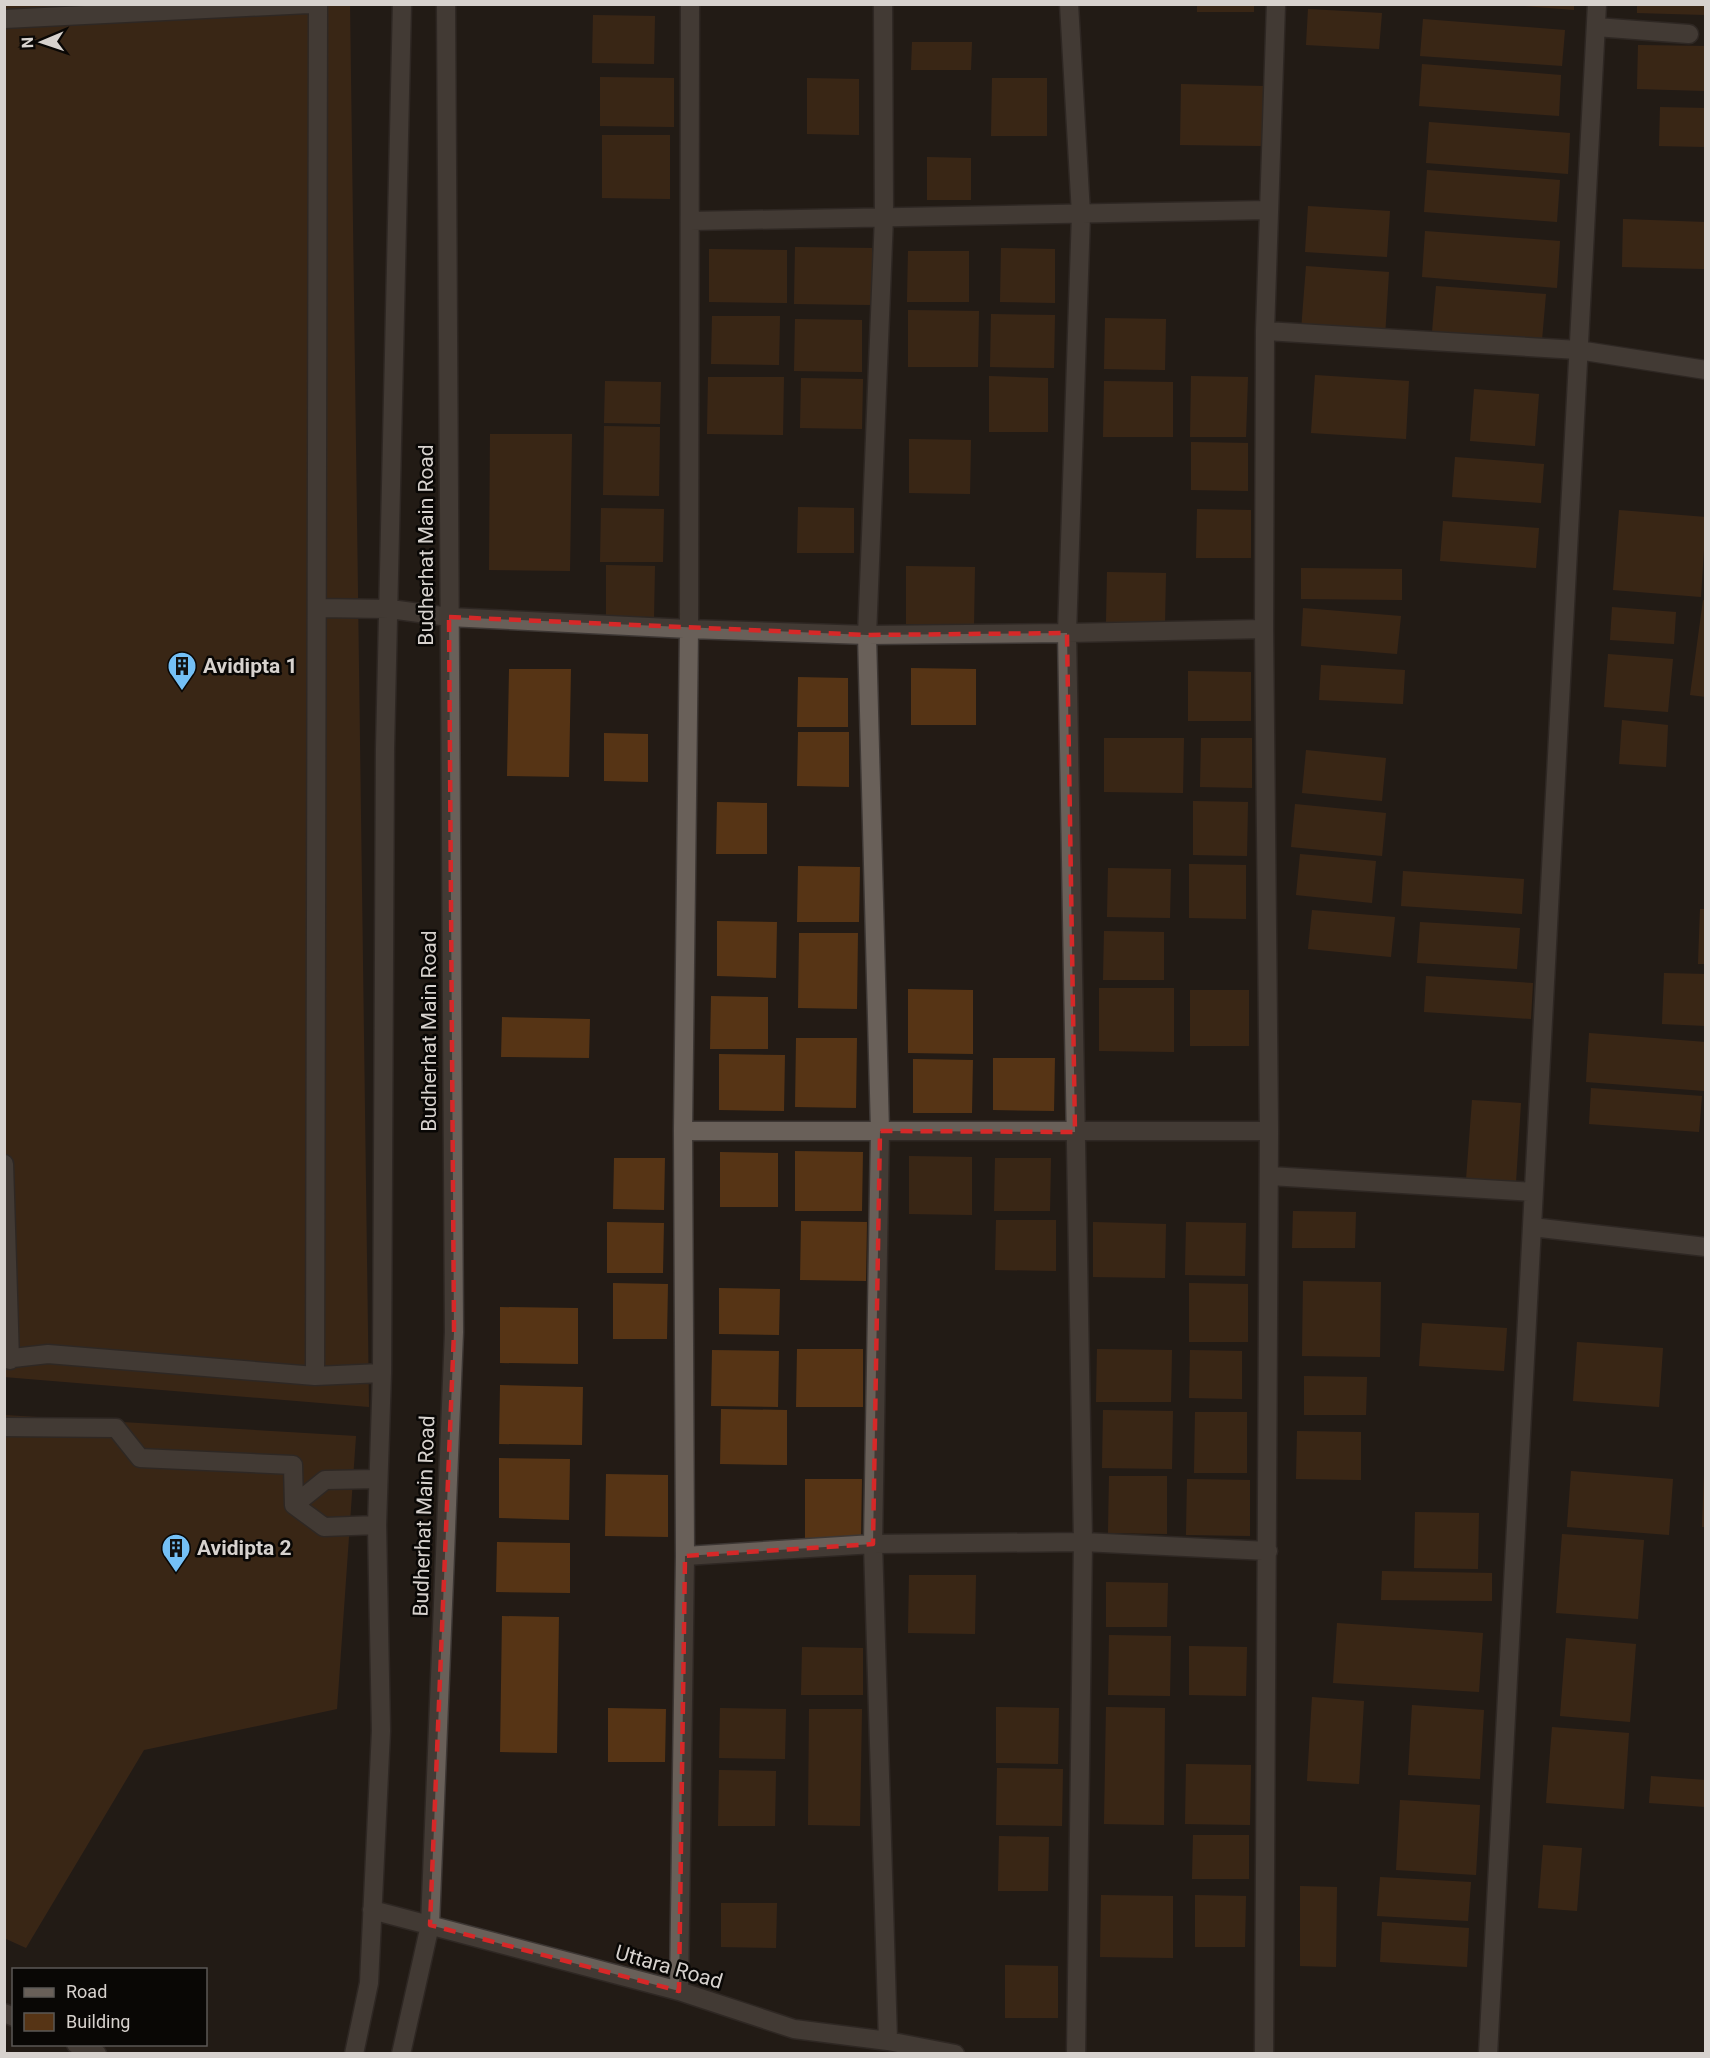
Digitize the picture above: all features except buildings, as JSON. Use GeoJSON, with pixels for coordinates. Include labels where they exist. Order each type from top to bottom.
{"type":"FeatureCollection","features":[{"type":"Feature","properties":{"kind":"street"},"geometry":{"type":"LineString","coordinates":[[4,19],[309,4]]}},
{"type":"Feature","properties":{"kind":"street"},"geometry":{"type":"LineString","coordinates":[[315,1376],[318,4]]}},
{"type":"Feature","properties":{"kind":"street","name":"Budherhat Main Road"},"geometry":{"type":"LineString","coordinates":[[354,2054],[369,1983],[381,1731],[377,1479],[382,1372],[385,761],[402,4]]}},
{"type":"Feature","properties":{"kind":"street","name":"Budherhat Main Road"},"geometry":{"type":"LineString","coordinates":[[401,2054],[430,1925],[454,1332],[446,4]]}},
{"type":"Feature","properties":{"kind":"street"},"geometry":{"type":"LineString","coordinates":[[679,1991],[685,1556],[683,1131],[689,629],[690,4]]}},
{"type":"Feature","properties":{"kind":"street"},"geometry":{"type":"LineString","coordinates":[[883,4],[884,218],[867,635],[880,1131],[873,1544],[888,2041]]}},
{"type":"Feature","properties":{"kind":"street"},"geometry":{"type":"LineString","coordinates":[[1070,4],[1081,214],[1067,633],[1083,1542],[1076,2054]]}},
{"type":"Feature","properties":{"kind":"street"},"geometry":{"type":"LineString","coordinates":[[1264,2054],[1269,1176],[1264,629],[1265,331],[1276,4]]}},
{"type":"Feature","properties":{"kind":"street"},"geometry":{"type":"LineString","coordinates":[[1488,2054],[1597,4]]}},
{"type":"Feature","properties":{"kind":"street"},"geometry":{"type":"LineString","coordinates":[[1596,27],[1689,34]]}},
{"type":"Feature","properties":{"kind":"street"},"geometry":{"type":"LineString","coordinates":[[690,221],[1268,210]]}},
{"type":"Feature","properties":{"kind":"street"},"geometry":{"type":"LineString","coordinates":[[1265,331],[1578,350],[1706,370]]}},
{"type":"Feature","properties":{"kind":"street"},"geometry":{"type":"LineString","coordinates":[[318,608],[390,609],[449,617],[689,629],[867,635],[1264,629]]}},
{"type":"Feature","properties":{"kind":"street"},"geometry":{"type":"LineString","coordinates":[[683,1131],[1269,1131]]}},
{"type":"Feature","properties":{"kind":"street"},"geometry":{"type":"LineString","coordinates":[[4,1164],[7,1360],[48,1354],[315,1376],[382,1372]]}},
{"type":"Feature","properties":{"kind":"street"},"geometry":{"type":"LineString","coordinates":[[1269,1176],[1533,1192]]}},
{"type":"Feature","properties":{"kind":"street"},"geometry":{"type":"LineString","coordinates":[[1532,1227],[1706,1247]]}},
{"type":"Feature","properties":{"kind":"street"},"geometry":{"type":"LineString","coordinates":[[4,1427],[116,1428],[140,1458],[293,1465],[294,1505]]}},
{"type":"Feature","properties":{"kind":"street"},"geometry":{"type":"LineString","coordinates":[[294,1505],[325,1480],[377,1479]]}},
{"type":"Feature","properties":{"kind":"street"},"geometry":{"type":"LineString","coordinates":[[294,1505],[324,1527],[377,1525]]}},
{"type":"Feature","properties":{"kind":"street"},"geometry":{"type":"LineString","coordinates":[[685,1556],[873,1544],[1083,1542],[1268,1551]]}},
{"type":"Feature","properties":{"kind":"street","name":"Uttara Road"},"geometry":{"type":"LineString","coordinates":[[372,1910],[679,1991],[794,2029],[888,2041],[955,2054]]}},
{"type":"Feature","properties":{"kind":"street"},"geometry":{"type":"LineString","coordinates":[[80,2046],[97,2054]]}},
{"type":"Feature","properties":{"kind":"highlighted area"},"geometry":{"type":"Polygon","coordinates":[[[449,617],[867,635],[1067,633],[1075,1132],[880,1131],[873,1544],[685,1556],[679,1991],[430,1925],[454,1332],[449,617]]]}},
{"type":"Feature","properties":{"kind":"place","name":"Avidipta 1"},"geometry":{"type":"Point","coordinates":[182,692]}},
{"type":"Feature","properties":{"kind":"place","name":"Avidipta 2"},"geometry":{"type":"Point","coordinates":[176,1574]}}]}
